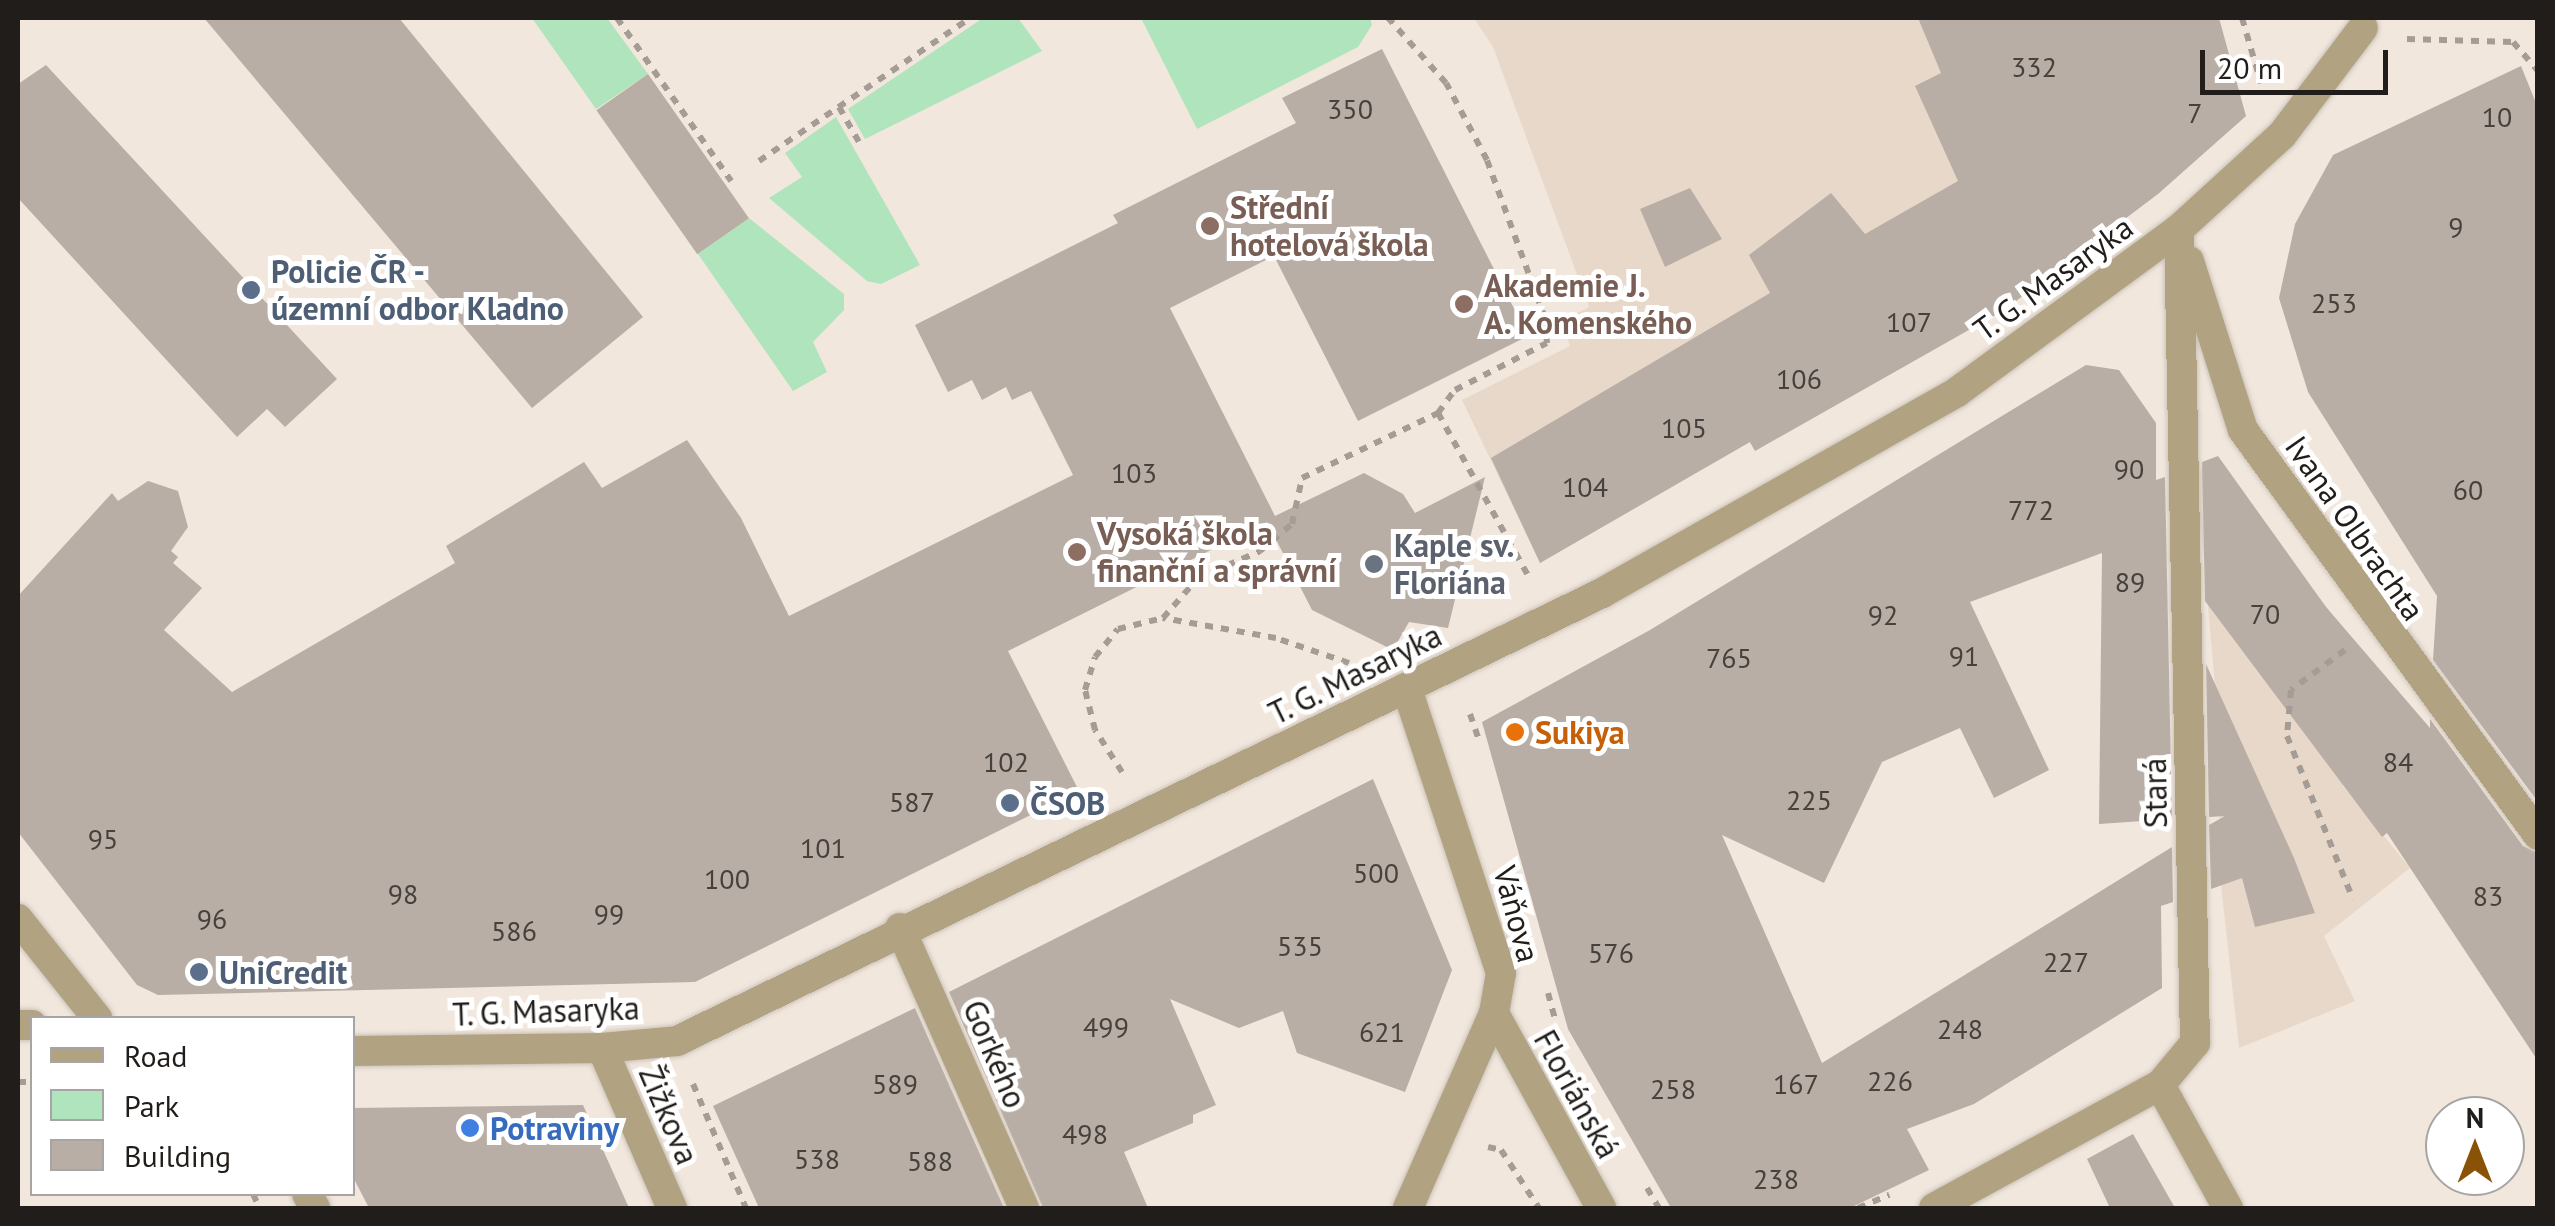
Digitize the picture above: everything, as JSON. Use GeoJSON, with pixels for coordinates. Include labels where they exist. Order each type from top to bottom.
{"type":"FeatureCollection","features":[{"type":"Feature","properties":{"kind":"street","name":"T. G. Masaryka"},"geometry":{"type":"LineString","coordinates":[[355,1050],[602,1048],[676,1041],[900,928],[1156,812],[1552,617],[1958,392],[2178,230],[2282,135],[2363,28]]}},
{"type":"Feature","properties":{"kind":"street","name":"Stará"},"geometry":{"type":"LineString","coordinates":[[1934,1208],[2160,1085],[2195,1043],[2178,230]]}},
{"type":"Feature","properties":{"kind":"street","name":"Ivana Olbrachta"},"geometry":{"type":"LineString","coordinates":[[2178,230],[2243,430],[2538,835]]}},
{"type":"Feature","properties":{"kind":"street","name":"Váňova"},"geometry":{"type":"LineString","coordinates":[[1395,694],[1441,788],[1499,954],[1494,1013],[1408,1208]]}},
{"type":"Feature","properties":{"kind":"street"},"geometry":{"type":"LineString","coordinates":[[18,919],[95,1016]]}},
{"type":"Feature","properties":{"kind":"street","name":"Gorkého"},"geometry":{"type":"LineString","coordinates":[[900,928],[1024,1208]]}},
{"type":"Feature","properties":{"kind":"street","name":"Floriánská"},"geometry":{"type":"LineString","coordinates":[[1494,1013],[1601,1208]]}},
{"type":"Feature","properties":{"kind":"street","name":"Žižkova"},"geometry":{"type":"LineString","coordinates":[[602,1048],[672,1208]]}},
{"type":"Feature","properties":{"kind":"street"},"geometry":{"type":"LineString","coordinates":[[2160,1085],[2228,1208]]}},
{"type":"Feature","properties":{"kind":"path"},"geometry":{"type":"LineString","coordinates":[[617,18],[731,181]]}},
{"type":"Feature","properties":{"kind":"path"},"geometry":{"type":"LineString","coordinates":[[759,161],[970,18]]}},
{"type":"Feature","properties":{"kind":"path"},"geometry":{"type":"LineString","coordinates":[[1163,618],[1198,578],[1260,551],[1292,524],[1302,478],[1438,414],[1455,390],[1548,343],[1546,318],[1487,160],[1446,83],[1388,18]]}},
{"type":"Feature","properties":{"kind":"path"},"geometry":{"type":"LineString","coordinates":[[2363,28],[2402,39],[2513,42],[2538,71]]}},
{"type":"Feature","properties":{"kind":"path"},"geometry":{"type":"LineString","coordinates":[[839,107],[859,142]]}},
{"type":"Feature","properties":{"kind":"path"},"geometry":{"type":"LineString","coordinates":[[1438,414],[1552,617]]}},
{"type":"Feature","properties":{"kind":"path"},"geometry":{"type":"LineString","coordinates":[[1156,812],[1111,758],[1084,690],[1095,657],[1118,628],[1163,618],[1318,648],[1359,667],[1395,694]]}},
{"type":"Feature","properties":{"kind":"path"},"geometry":{"type":"LineString","coordinates":[[2353,899],[2288,736],[2292,690],[2386,631]]}},
{"type":"Feature","properties":{"kind":"path"},"geometry":{"type":"LineString","coordinates":[[676,1041],[746,1208]]}},
{"type":"Feature","properties":{"kind":"path"},"geometry":{"type":"LineString","coordinates":[[1478,1150],[1501,1150],[1539,1208]]}},
{"type":"Feature","properties":{"kind":"shaded area"},"geometry":{"type":"Polygon","coordinates":[[[1474,18],[2217,18],[2246,116],[2159,192],[2004,310],[1755,451],[1749,442],[1540,563],[1462,400],[1570,346],[1561,321],[1589,307],[1493,47],[1474,18]]]}},
{"type":"Feature","properties":{"kind":"shaded area"},"geometry":{"type":"Polygon","coordinates":[[[2213,458],[2354,643],[2343,786],[2410,868],[2324,936],[2355,1001],[2239,1048],[2221,885],[2217,710],[2199,503],[2198,471],[2213,458]]]}},
{"type":"Feature","properties":{"kind":"green space"},"geometry":{"type":"Polygon","coordinates":[[[532,18],[607,18],[648,74],[596,109],[532,18]]]}},
{"type":"Feature","properties":{"kind":"green space"},"geometry":{"type":"Polygon","coordinates":[[[983,18],[1018,18],[1042,51],[865,139],[848,109],[983,18]]]}},
{"type":"Feature","properties":{"kind":"green space"},"geometry":{"type":"Polygon","coordinates":[[[1141,18],[1370,18],[1372,25],[1358,47],[1197,129],[1141,18]]]}},
{"type":"Feature","properties":{"kind":"green space"},"geometry":{"type":"Polygon","coordinates":[[[836,117],[920,265],[881,284],[867,281],[769,198],[802,177],[785,153],[836,117]]]}},
{"type":"Feature","properties":{"kind":"green space"},"geometry":{"type":"Polygon","coordinates":[[[749,218],[844,294],[844,310],[813,342],[827,372],[793,391],[698,254],[749,218]]]}},
{"type":"Feature","properties":{"kind":"building"},"geometry":{"type":"Polygon","coordinates":[[[204,18],[399,18],[643,317],[532,408],[204,18]]]}},
{"type":"Feature","properties":{"kind":"building"},"geometry":{"type":"Polygon","coordinates":[[[1918,18],[2219,18],[2246,116],[2158,194],[2004,310],[1755,451],[1750,442],[1540,563],[1491,458],[1770,293],[1749,255],[1831,193],[1865,234],[1958,181],[1915,86],[1941,73],[1918,18]]]}},
{"type":"Feature","properties":{"kind":"building"},"geometry":{"type":"Polygon","coordinates":[[[1382,49],[1528,336],[1358,421],[1274,256],[1170,308],[1275,516],[1364,473],[1403,494],[1415,513],[1485,477],[1448,628],[1409,622],[1393,650],[1312,610],[1267,522],[1008,651],[1079,791],[695,982],[158,995],[137,985],[18,832],[18,596],[112,493],[118,501],[148,481],[178,491],[188,527],[171,551],[178,557],[173,563],[202,588],[164,630],[232,692],[455,563],[446,546],[584,462],[602,488],[687,440],[741,518],[789,616],[1073,475],[1031,391],[1012,400],[1006,387],[982,400],[972,380],[948,392],[915,325],[1118,223],[1113,215],[1296,123],[1282,98],[1382,49]]]}},
{"type":"Feature","properties":{"kind":"building"},"geometry":{"type":"Polygon","coordinates":[[[46,65],[337,379],[285,427],[267,409],[237,437],[18,198],[18,84],[46,65]]]}},
{"type":"Feature","properties":{"kind":"building"},"geometry":{"type":"Polygon","coordinates":[[[2521,66],[2538,108],[2538,802],[2433,660],[2437,596],[2308,392],[2279,298],[2295,224],[2333,155],[2521,66]]]}},
{"type":"Feature","properties":{"kind":"building"},"geometry":{"type":"Polygon","coordinates":[[[648,74],[749,218],[697,254],[596,110],[648,74]]]}},
{"type":"Feature","properties":{"kind":"building"},"geometry":{"type":"Polygon","coordinates":[[[1690,188],[1722,239],[1665,267],[1640,209],[1690,188]]]}},
{"type":"Feature","properties":{"kind":"building"},"geometry":{"type":"Polygon","coordinates":[[[2086,365],[2119,370],[2156,423],[2156,480],[2165,477],[2172,819],[2099,824],[2102,553],[1970,602],[2049,770],[1994,798],[1960,728],[1882,762],[1824,883],[1722,835],[1822,1063],[2172,847],[2173,902],[2161,906],[2162,988],[1974,1104],[1907,1129],[1929,1170],[1850,1208],[1671,1208],[1568,1029],[1482,722],[1650,630],[2086,365]]]}},
{"type":"Feature","properties":{"kind":"building"},"geometry":{"type":"Polygon","coordinates":[[[2218,456],[2326,607],[2430,728],[2430,719],[2523,846],[2538,853],[2538,1061],[2387,833],[2382,837],[2205,601],[2202,462],[2218,456]]]}},
{"type":"Feature","properties":{"kind":"building"},"geometry":{"type":"Polygon","coordinates":[[[2206,664],[2315,913],[2255,927],[2242,878],[2211,889],[2209,825],[2225,816],[2209,817],[2206,664]]]}},
{"type":"Feature","properties":{"kind":"building"},"geometry":{"type":"Polygon","coordinates":[[[1373,779],[1452,970],[1405,1092],[1297,1053],[1283,1011],[1239,1028],[1170,999],[1216,1105],[1193,1115],[1193,1123],[1124,1152],[1148,1208],[1043,1208],[949,992],[1373,779]]]}},
{"type":"Feature","properties":{"kind":"building"},"geometry":{"type":"Polygon","coordinates":[[[915,1008],[1004,1208],[759,1208],[713,1106],[915,1008]]]}},
{"type":"Feature","properties":{"kind":"building"},"geometry":{"type":"Polygon","coordinates":[[[583,1105],[629,1208],[369,1208],[355,1181],[355,1108],[583,1105]]]}},
{"type":"Feature","properties":{"kind":"building"},"geometry":{"type":"Polygon","coordinates":[[[2133,1134],[2175,1208],[2110,1208],[2087,1159],[2133,1134]]]}},
{"type":"Feature","properties":{"kind":"place","name":"Střední hotelová škola"},"geometry":{"type":"Point","coordinates":[1210,226]}},
{"type":"Feature","properties":{"kind":"place","name":"Policie ČR - územní odbor Kladno"},"geometry":{"type":"Point","coordinates":[251,290]}},
{"type":"Feature","properties":{"kind":"place","name":"Akademie J. A. Komenského"},"geometry":{"type":"Point","coordinates":[1464,304]}},
{"type":"Feature","properties":{"kind":"place","name":"Vysoká škola finanční a správní"},"geometry":{"type":"Point","coordinates":[1077,552]}},
{"type":"Feature","properties":{"kind":"place","name":"Kaple sv. Floriána"},"geometry":{"type":"Point","coordinates":[1374,564]}},
{"type":"Feature","properties":{"kind":"place","name":"Sukiya"},"geometry":{"type":"Point","coordinates":[1515,732]}},
{"type":"Feature","properties":{"kind":"place","name":"ČSOB"},"geometry":{"type":"Point","coordinates":[1010,803]}},
{"type":"Feature","properties":{"kind":"place","name":"UniCredit"},"geometry":{"type":"Point","coordinates":[199,972]}},
{"type":"Feature","properties":{"kind":"place","name":"Potraviny"},"geometry":{"type":"Point","coordinates":[470,1128]}}]}
